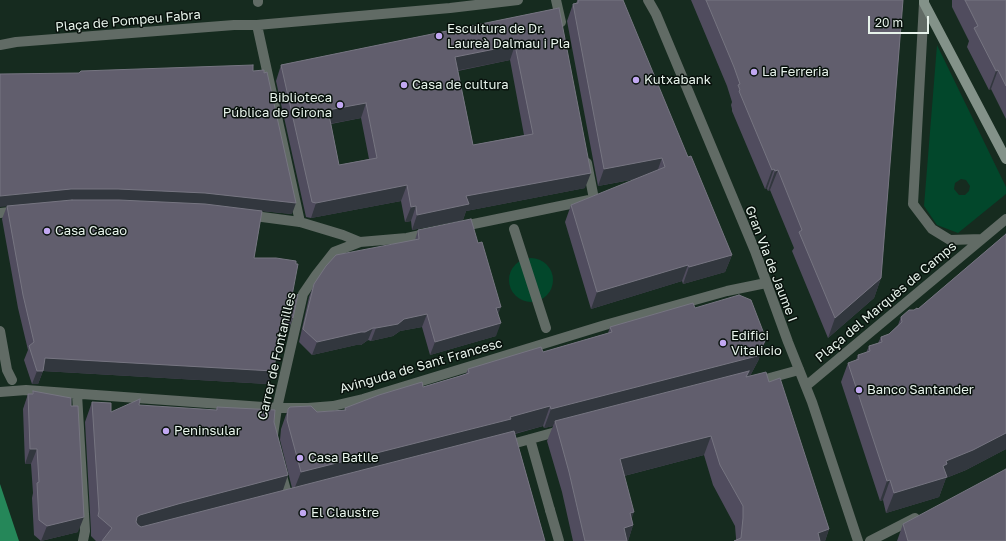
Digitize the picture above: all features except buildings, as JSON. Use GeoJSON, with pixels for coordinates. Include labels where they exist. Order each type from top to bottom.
{"type":"FeatureCollection","features":[{"type":"Feature","properties":{"kind":"main road","name":"Plaça del Marquès de Camps"},"geometry":{"type":"LineString","coordinates":[[924,2],[1006,159]]}},
{"type":"Feature","properties":{"kind":"street","name":"Plaça de Pompeu Fabra"},"geometry":{"type":"LineString","coordinates":[[0,45],[16,42],[450,8],[518,0]]}},
{"type":"Feature","properties":{"kind":"street"},"geometry":{"type":"LineString","coordinates":[[556,0],[563,33]]}},
{"type":"Feature","properties":{"kind":"street","name":"Gran Via de Jaume I"},"geometry":{"type":"LineString","coordinates":[[648,0],[656,14],[755,251],[812,402],[858,541]]}},
{"type":"Feature","properties":{"kind":"street","name":"Plaça del Marquès de Camps"},"geometry":{"type":"LineString","coordinates":[[924,2],[913,204],[932,229],[950,240],[982,239]]}},
{"type":"Feature","properties":{"kind":"street"},"geometry":{"type":"LineString","coordinates":[[258,24],[300,222]]}},
{"type":"Feature","properties":{"kind":"street"},"geometry":{"type":"LineString","coordinates":[[451,229],[594,199],[585,154]]}},
{"type":"Feature","properties":{"kind":"street"},"geometry":{"type":"LineString","coordinates":[[0,213],[31,210]]}},
{"type":"Feature","properties":{"kind":"street"},"geometry":{"type":"LineString","coordinates":[[237,214],[300,222],[343,235],[360,242],[407,238],[436,232]]}},
{"type":"Feature","properties":{"kind":"street","name":"Plaça del Marquès de Camps"},"geometry":{"type":"LineString","coordinates":[[806,386],[1006,219]]}},
{"type":"Feature","properties":{"kind":"street"},"geometry":{"type":"LineString","coordinates":[[514,229],[546,328]]}},
{"type":"Feature","properties":{"kind":"street","name":"Carrer de Fontanilles"},"geometry":{"type":"LineString","coordinates":[[274,447],[273,434],[277,408],[303,294],[334,252],[360,242]]}},
{"type":"Feature","properties":{"kind":"street","name":"Avinguda de Sant Francesc"},"geometry":{"type":"LineString","coordinates":[[0,392],[26,390],[277,408],[314,408],[333,406],[362,399],[605,325],[727,291],[766,283]]}},
{"type":"Feature","properties":{"kind":"street"},"geometry":{"type":"LineString","coordinates":[[0,331],[7,370],[12,380]]}},
{"type":"Feature","properties":{"kind":"street"},"geometry":{"type":"LineString","coordinates":[[0,369],[17,385],[26,390]]}},
{"type":"Feature","properties":{"kind":"street"},"geometry":{"type":"LineString","coordinates":[[748,383],[799,370]]}},
{"type":"Feature","properties":{"kind":"street"},"geometry":{"type":"LineString","coordinates":[[77,394],[85,531],[83,541]]}},
{"type":"Feature","properties":{"kind":"street"},"geometry":{"type":"LineString","coordinates":[[495,448],[574,428]]}},
{"type":"Feature","properties":{"kind":"street"},"geometry":{"type":"LineString","coordinates":[[530,439],[559,541]]}},
{"type":"Feature","properties":{"kind":"street"},"geometry":{"type":"LineString","coordinates":[[278,462],[290,501]]}},
{"type":"Feature","properties":{"kind":"street"},"geometry":{"type":"LineString","coordinates":[[870,541],[924,514]]}},
{"type":"Feature","properties":{"kind":"shaded area"},"geometry":{"type":"Polygon","coordinates":[[[937,45],[1006,187],[1006,194],[958,233],[937,225],[924,206],[937,45]],[[961,179],[955,183],[954,189],[959,195],[965,195],[969,191],[970,186],[966,180],[961,179]]]}},
{"type":"Feature","properties":{"kind":"shaded area"},"geometry":{"type":"Polygon","coordinates":[[[531,258],[543,262],[549,268],[553,280],[549,292],[543,298],[531,302],[519,298],[513,292],[509,280],[513,268],[519,262],[531,258]]]}},
{"type":"Feature","properties":{"kind":"shaded area"},"geometry":{"type":"Polygon","coordinates":[[[0,484],[19,541],[0,541],[0,484]]]}},
{"type":"Feature","properties":{"kind":"place","name":"Escultura de Dr. Laureà Dalmau i Pla"},"geometry":{"type":"Point","coordinates":[439,36]}},
{"type":"Feature","properties":{"kind":"place","name":"La Ferreria"},"geometry":{"type":"Point","coordinates":[754,72]}},
{"type":"Feature","properties":{"kind":"place","name":"Kutxabank"},"geometry":{"type":"Point","coordinates":[636,80]}},
{"type":"Feature","properties":{"kind":"place","name":"Casa de cultura"},"geometry":{"type":"Point","coordinates":[404,85]}},
{"type":"Feature","properties":{"kind":"place","name":"Biblioteca Pública de Girona"},"geometry":{"type":"Point","coordinates":[340,105]}},
{"type":"Feature","properties":{"kind":"place","name":"Casa Cacao"},"geometry":{"type":"Point","coordinates":[47,231]}},
{"type":"Feature","properties":{"kind":"place","name":"Edifici Vitalicio"},"geometry":{"type":"Point","coordinates":[723,343]}},
{"type":"Feature","properties":{"kind":"place","name":"Banco Santander"},"geometry":{"type":"Point","coordinates":[859,390]}},
{"type":"Feature","properties":{"kind":"place","name":"Peninsular"},"geometry":{"type":"Point","coordinates":[166,431]}},
{"type":"Feature","properties":{"kind":"place","name":"Casa Batlle"},"geometry":{"type":"Point","coordinates":[300,458]}},
{"type":"Feature","properties":{"kind":"place","name":"El Claustre"},"geometry":{"type":"Point","coordinates":[303,513]}}]}
